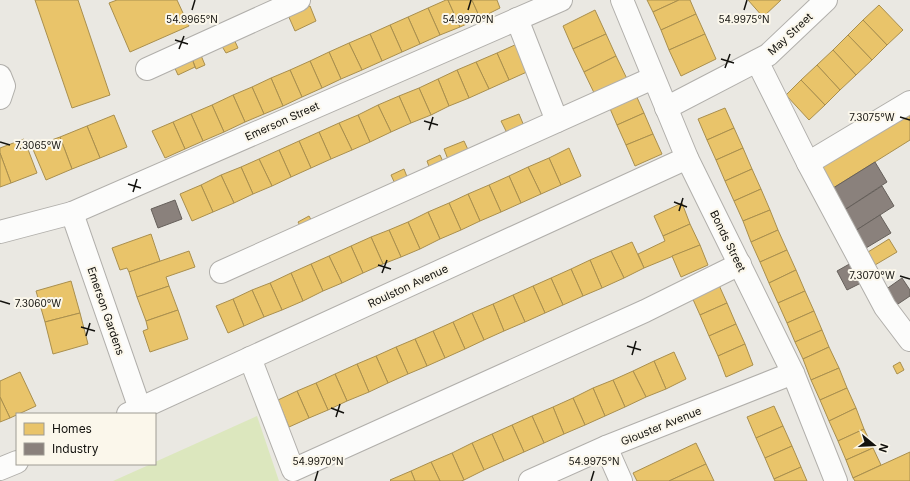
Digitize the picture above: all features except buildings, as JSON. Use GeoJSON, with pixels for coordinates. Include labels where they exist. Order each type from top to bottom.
{"type":"FeatureCollection","features":[{"type":"Feature","properties":{"kind":"street"},"geometry":{"type":"LineString","coordinates":[[147,69],[299,0]]}},
{"type":"Feature","properties":{"kind":"street","name":"Emerson Street"},"geometry":{"type":"LineString","coordinates":[[0,232],[72,213],[561,0]]}},
{"type":"Feature","properties":{"kind":"street","name":"Bonds Street"},"geometry":{"type":"LineString","coordinates":[[622,0],[688,158],[792,373],[836,481]]}},
{"type":"Feature","properties":{"kind":"street","name":"May Street"},"geometry":{"type":"LineString","coordinates":[[666,108],[768,55],[826,0]]}},
{"type":"Feature","properties":{"kind":"street"},"geometry":{"type":"LineString","coordinates":[[517,19],[557,121]]}},
{"type":"Feature","properties":{"kind":"street"},"geometry":{"type":"LineString","coordinates":[[757,61],[808,163],[885,308],[910,340]]}},
{"type":"Feature","properties":{"kind":"street"},"geometry":{"type":"LineString","coordinates":[[0,76],[4,86],[0,98]]}},
{"type":"Feature","properties":{"kind":"street"},"geometry":{"type":"LineString","coordinates":[[220,272],[654,78]]}},
{"type":"Feature","properties":{"kind":"street"},"geometry":{"type":"LineString","coordinates":[[808,163],[910,102]]}},
{"type":"Feature","properties":{"kind":"street","name":"Roulston Avenue"},"geometry":{"type":"LineString","coordinates":[[134,411],[688,158]]}},
{"type":"Feature","properties":{"kind":"street","name":"Emerson Gardens"},"geometry":{"type":"LineString","coordinates":[[72,213],[134,411]]}},
{"type":"Feature","properties":{"kind":"street"},"geometry":{"type":"LineString","coordinates":[[250,358],[293,470],[645,312],[740,264]]}},
{"type":"Feature","properties":{"kind":"street","name":"Glouster Avenue"},"geometry":{"type":"LineString","coordinates":[[530,481],[606,447],[792,373]]}},
{"type":"Feature","properties":{"kind":"street"},"geometry":{"type":"LineString","coordinates":[[606,447],[621,481]]}},
{"type":"Feature","properties":{"kind":"street"},"geometry":{"type":"LineString","coordinates":[[0,469],[16,462]]}},
{"type":"Feature","properties":{"kind":"green space"},"geometry":{"type":"Polygon","coordinates":[[[257,416],[279,481],[113,481],[149,465],[156,465],[156,462],[257,416]]]}}]}
